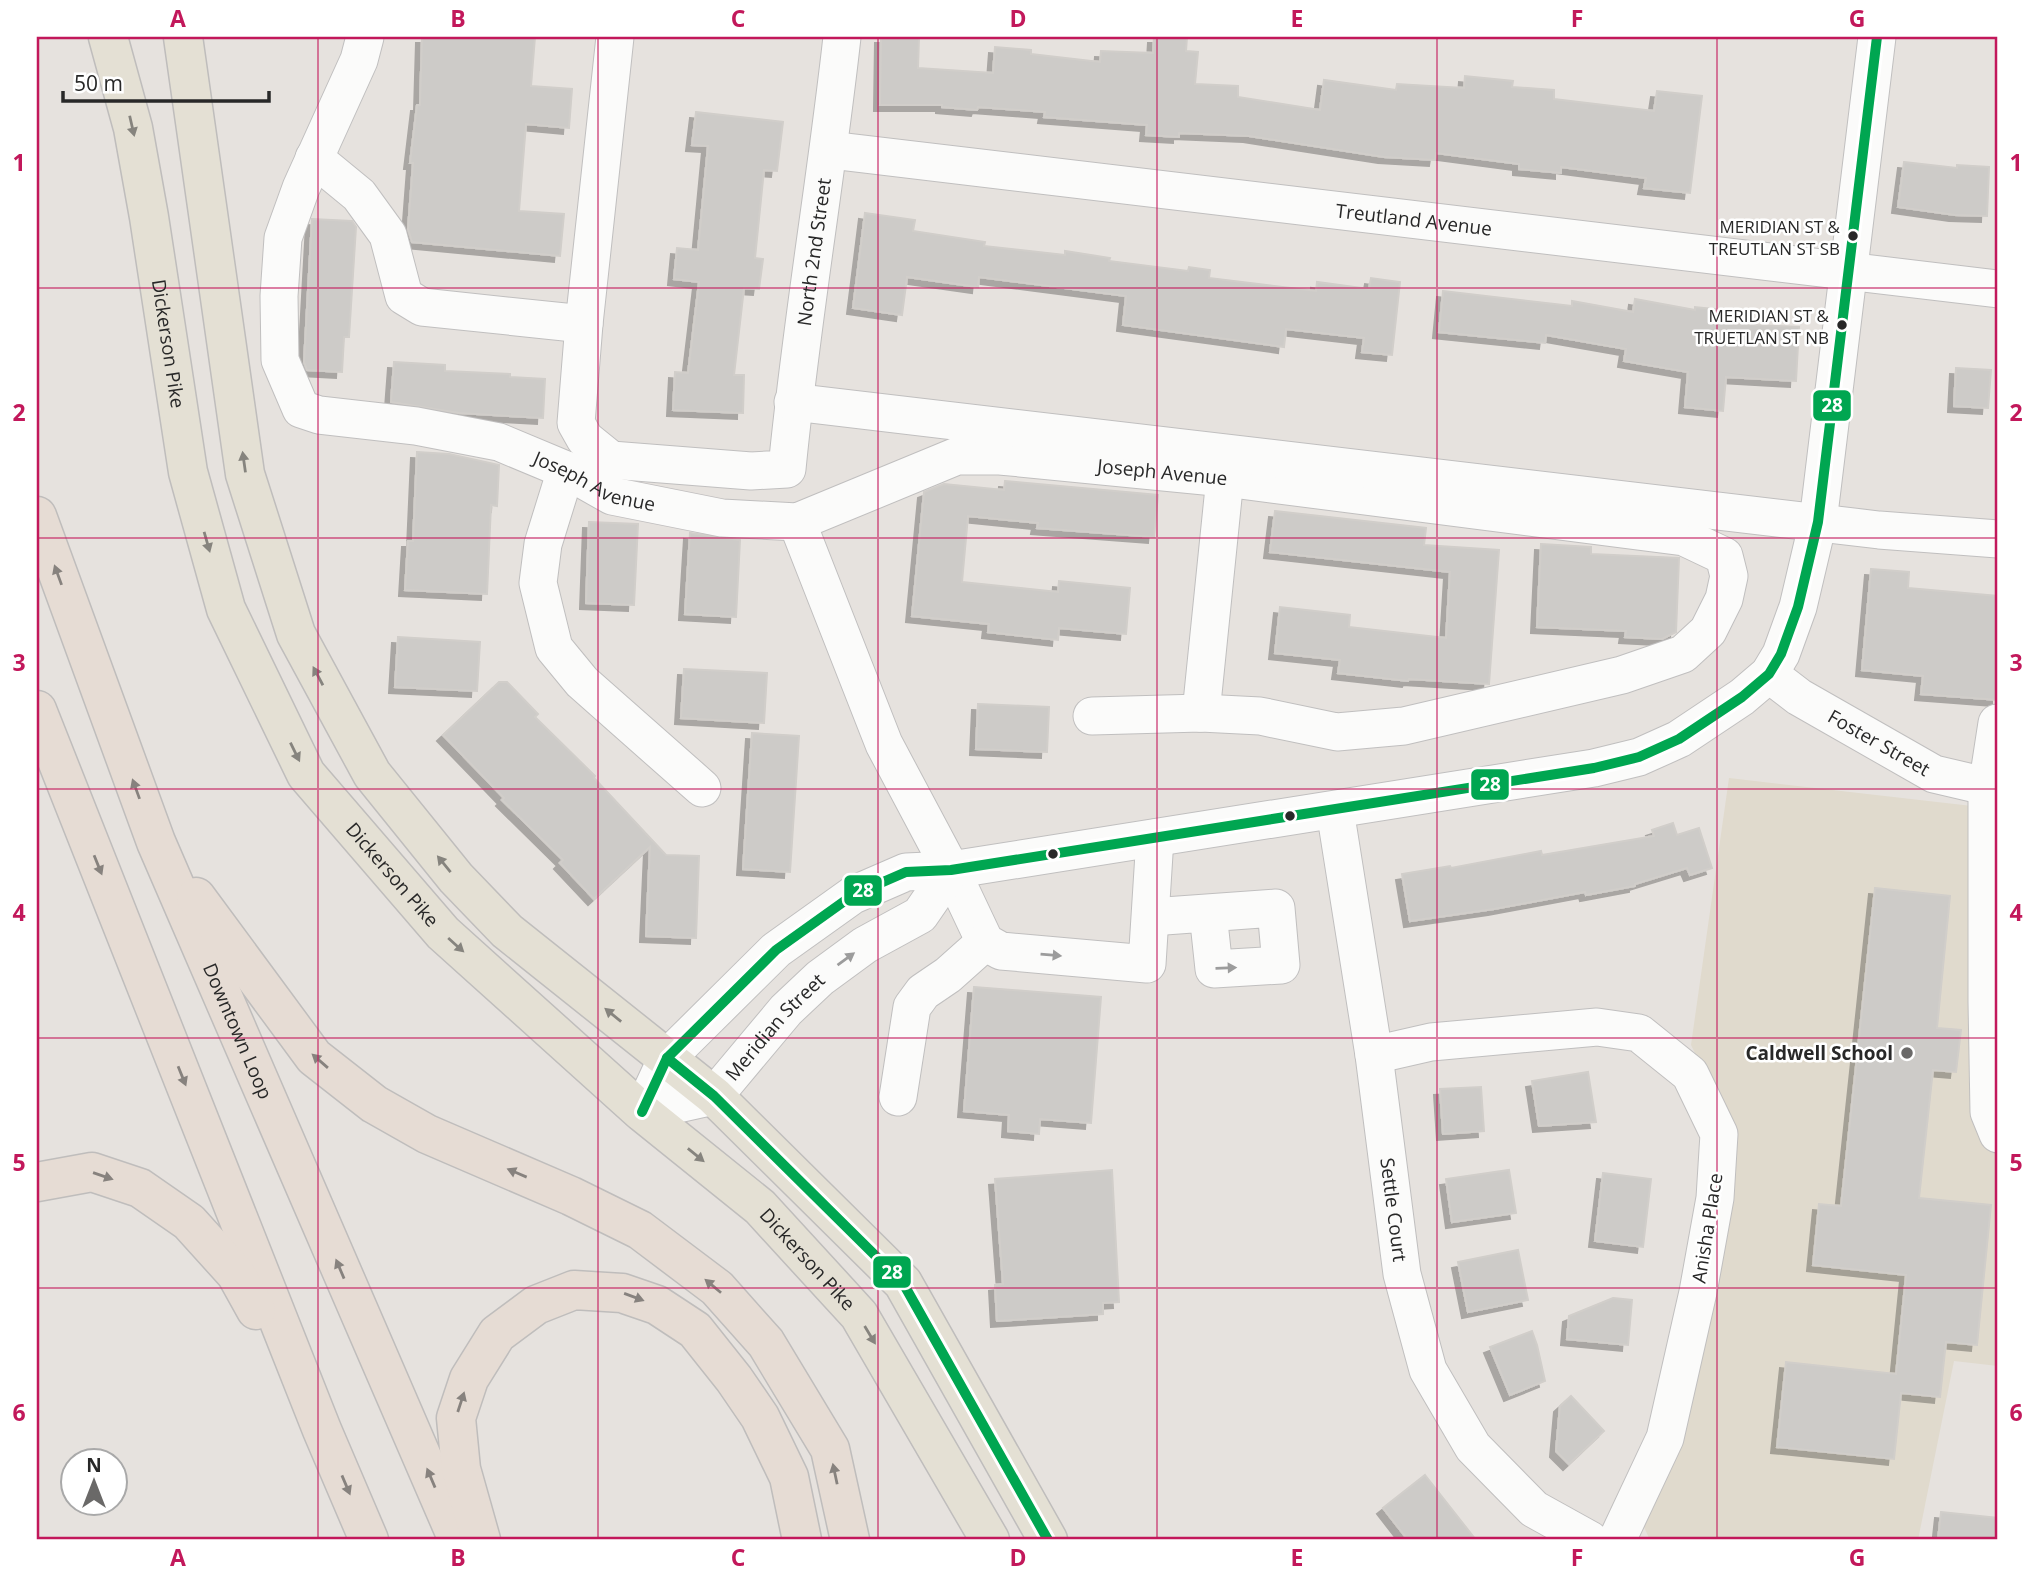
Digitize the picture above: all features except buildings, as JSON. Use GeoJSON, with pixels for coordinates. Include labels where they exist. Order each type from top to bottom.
{"type":"FeatureCollection","features":[{"type":"Feature","properties":{"kind":"highway","name":"Downtown Loop"},"geometry":{"type":"LineString","coordinates":[[37,516],[156,842],[458,1540]]}},
{"type":"Feature","properties":{"kind":"highway"},"geometry":{"type":"LineString","coordinates":[[37,710],[322,1430],[369,1540]]}},
{"type":"Feature","properties":{"kind":"highway"},"geometry":{"type":"LineString","coordinates":[[156,842],[314,1057],[374,1104],[427,1133],[571,1196],[640,1230],[717,1288],[766,1343],[830,1449],[850,1540]]}},
{"type":"Feature","properties":{"kind":"highway"},"geometry":{"type":"LineString","coordinates":[[37,1182],[92,1172],[140,1188],[190,1222],[236,1274],[322,1430]]}},
{"type":"Feature","properties":{"kind":"highway"},"geometry":{"type":"LineString","coordinates":[[481,1540],[461,1469],[456,1418],[469,1379],[498,1334],[536,1305],[574,1290],[622,1293],[657,1305],[695,1330],[760,1417],[789,1477],[802,1540]]}},
{"type":"Feature","properties":{"kind":"main road","name":"Dickerson Pike"},"geometry":{"type":"LineString","coordinates":[[108,37],[136,141],[188,472],[226,608],[306,774],[443,933],[642,1112],[760,1207],[859,1315],[990,1540]]}},
{"type":"Feature","properties":{"kind":"main road"},"geometry":{"type":"LineString","coordinates":[[183,37],[245,474],[296,634],[372,774],[456,878],[508,930],[714,1096],[903,1283],[1048,1540]]}},
{"type":"Feature","properties":{"kind":"street","name":"Joseph Avenue"},"geometry":{"type":"LineString","coordinates":[[365,37],[359,60],[314,158],[283,238],[279,296],[280,360],[301,409],[319,415],[416,426],[499,442],[566,470],[612,496],[722,518],[797,522],[957,456],[1000,456],[1226,478],[1684,537],[1724,556],[1729,576],[1724,599],[1708,631],[1684,654],[1622,675],[1493,707],[1391,727],[1337,732],[1260,716],[1201,713],[1092,716]]}},
{"type":"Feature","properties":{"kind":"street","name":"Joseph Avenue"},"geometry":{"type":"LineString","coordinates":[[615,37],[576,423],[584,439],[611,460],[751,471],[787,469]]}},
{"type":"Feature","properties":{"kind":"street","name":"North 2nd Street"},"geometry":{"type":"LineString","coordinates":[[787,469],[793,402],[830,150],[842,37]]}},
{"type":"Feature","properties":{"kind":"street"},"geometry":{"type":"LineString","coordinates":[[642,1112],[667,1058],[776,950],[853,895],[906,872],[951,870],[1594,768],[1639,757],[1690,732],[1742,697],[1769,674],[1781,654],[1798,607],[1818,522],[1877,37]]}},
{"type":"Feature","properties":{"kind":"street","name":"Treutland Avenue"},"geometry":{"type":"LineString","coordinates":[[830,150],[1998,289]]}},
{"type":"Feature","properties":{"kind":"street"},"geometry":{"type":"LineString","coordinates":[[314,158],[359,195],[388,235],[404,296],[422,307],[584,324]]}},
{"type":"Feature","properties":{"kind":"street"},"geometry":{"type":"LineString","coordinates":[[793,402],[1879,530],[1998,539]]}},
{"type":"Feature","properties":{"kind":"street"},"geometry":{"type":"LineString","coordinates":[[566,470],[542,544],[538,583],[554,648],[582,682],[702,788]]}},
{"type":"Feature","properties":{"kind":"street"},"geometry":{"type":"LineString","coordinates":[[1201,713],[1226,478]]}},
{"type":"Feature","properties":{"kind":"street"},"geometry":{"type":"LineString","coordinates":[[797,522],[884,744],[951,870],[985,943],[1001,951],[1147,964],[1155,838]]}},
{"type":"Feature","properties":{"kind":"street","name":"Foster Street"},"geometry":{"type":"LineString","coordinates":[[1769,674],[1799,697],[1934,774],[1993,788]]}},
{"type":"Feature","properties":{"kind":"street"},"geometry":{"type":"LineString","coordinates":[[1997,723],[1993,788],[1989,1112],[1998,1134]]}},
{"type":"Feature","properties":{"kind":"street","name":"Settle Court"},"geometry":{"type":"LineString","coordinates":[[1335,810],[1374,1055],[1402,1274],[1428,1370],[1473,1447],[1534,1509],[1590,1540]]}},
{"type":"Feature","properties":{"kind":"street","name":"Meridian Street"},"geometry":{"type":"LineString","coordinates":[[642,1112],[714,1096],[786,1010],[820,978],[865,945],[920,915],[951,870]]}},
{"type":"Feature","properties":{"kind":"street"},"geometry":{"type":"LineString","coordinates":[[1151,917],[1208,913]]}},
{"type":"Feature","properties":{"kind":"street"},"geometry":{"type":"LineString","coordinates":[[898,1097],[912,1007],[923,992],[985,943]]}},
{"type":"Feature","properties":{"kind":"street","name":"Anisha Place"},"geometry":{"type":"LineString","coordinates":[[1374,1055],[1431,1042],[1597,1027],[1639,1033],[1690,1074],[1719,1135],[1716,1198],[1665,1438],[1617,1540]]}},
{"type":"Feature","properties":{"kind":"shaded area"},"geometry":{"type":"Polygon","coordinates":[[[1729,778],[1998,809],[1998,1366],[1954,1361],[1918,1540],[1650,1540],[1643,1525],[1729,1173],[1698,1059],[1691,1045],[1729,778]]]}},
{"type":"Feature","properties":{"kind":"transit line","name":"28"},"geometry":{"type":"LineString","coordinates":[[642,1112],[667,1058],[776,950],[853,895],[906,872],[951,870],[1594,768],[1639,757],[1679,739],[1742,697],[1769,674],[1781,654],[1798,607],[1818,522],[1877,37]]}},
{"type":"Feature","properties":{"kind":"transit line","name":"28"},"geometry":{"type":"LineString","coordinates":[[667,1058],[714,1096],[903,1283],[1048,1540]]}},
{"type":"Feature","properties":{"kind":"place","name":"MERIDIAN ST & TREUTLAN ST SB"},"geometry":{"type":"Point","coordinates":[1853,236]}},
{"type":"Feature","properties":{"kind":"place","name":"MERIDIAN ST & TRUETLAN ST NB"},"geometry":{"type":"Point","coordinates":[1842,325]}},
{"type":"Feature","properties":{"kind":"place","name":"Caldwell School"},"geometry":{"type":"Point","coordinates":[1907,1053]}}]}
